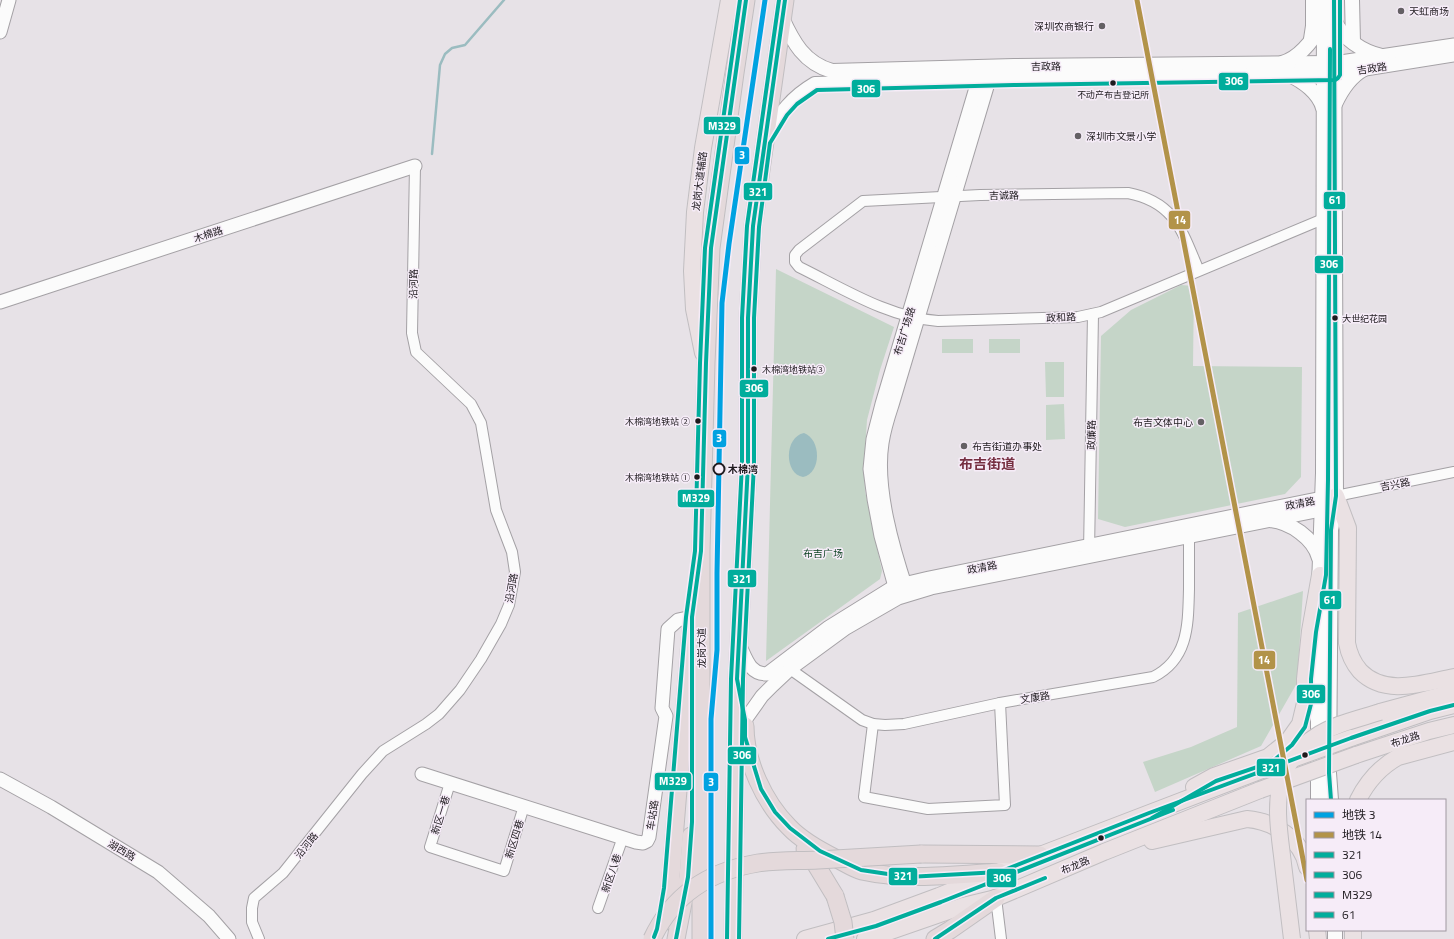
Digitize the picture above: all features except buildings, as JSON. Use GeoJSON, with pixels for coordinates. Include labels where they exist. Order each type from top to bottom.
{"type":"FeatureCollection","features":[{"type":"Feature","properties":{"kind":"highway","name":"龙岗大道"},"geometry":{"type":"LineString","coordinates":[[701,939],[701,551],[706,363],[712,248],[746,0]]}},
{"type":"Feature","properties":{"kind":"highway"},"geometry":{"type":"LineString","coordinates":[[733,938],[737,679],[748,464],[748,318],[752,234],[785,0]]}},
{"type":"Feature","properties":{"kind":"highway"},"geometry":{"type":"LineString","coordinates":[[660,939],[670,890],[692,617],[701,551]]}},
{"type":"Feature","properties":{"kind":"highway"},"geometry":{"type":"LineString","coordinates":[[676,939],[688,877],[692,822],[692,617]]}},
{"type":"Feature","properties":{"kind":"highway"},"geometry":{"type":"LineString","coordinates":[[737,679],[745,720],[745,737],[761,789],[776,812],[790,828],[815,863],[835,896],[843,922],[845,939]]}},
{"type":"Feature","properties":{"kind":"highway"},"geometry":{"type":"LineString","coordinates":[[790,828],[820,851],[861,870],[908,877],[999,872]]}},
{"type":"Feature","properties":{"kind":"highway"},"geometry":{"type":"LineString","coordinates":[[652,939],[658,927],[676,904],[693,887],[717,874],[758,863],[921,854],[1040,855]]}},
{"type":"Feature","properties":{"kind":"highway"},"geometry":{"type":"LineString","coordinates":[[935,939],[996,898]]}},
{"type":"Feature","properties":{"kind":"main road","name":"龙岗大道辅路"},"geometry":{"type":"LineString","coordinates":[[706,363],[694,309],[692,271],[695,212],[703,148],[729,0]]}},
{"type":"Feature","properties":{"kind":"main road"},"geometry":{"type":"LineString","coordinates":[[1311,41],[1313,26],[1313,0]]}},
{"type":"Feature","properties":{"kind":"main road"},"geometry":{"type":"LineString","coordinates":[[805,939],[874,920],[939,896],[1149,813],[1214,776],[1268,757],[1288,741],[1300,724],[1305,703],[1305,679],[1310,631],[1320,568],[1326,501],[1329,19],[1324,0]]}},
{"type":"Feature","properties":{"kind":"main road"},"geometry":{"type":"LineString","coordinates":[[1329,109],[1309,88],[1283,69],[1289,61],[1311,41],[1329,19],[1334,0]]}},
{"type":"Feature","properties":{"kind":"main road"},"geometry":{"type":"LineString","coordinates":[[1352,0],[1353,42]]}},
{"type":"Feature","properties":{"kind":"main road","name":"吉政路"},"geometry":{"type":"LineString","coordinates":[[782,18],[792,40],[802,52],[820,66],[832,71],[986,73],[1329,69]]}},
{"type":"Feature","properties":{"kind":"main road"},"geometry":{"type":"LineString","coordinates":[[1329,19],[1353,42],[1367,51],[1382,56]]}},
{"type":"Feature","properties":{"kind":"main road"},"geometry":{"type":"LineString","coordinates":[[1330,799],[1331,530],[1326,501],[1323,219],[1329,109],[1356,74],[1364,69]]}},
{"type":"Feature","properties":{"kind":"main road","name":"吉政路"},"geometry":{"type":"LineString","coordinates":[[764,141],[782,111],[800,94],[815,84],[986,73]]}},
{"type":"Feature","properties":{"kind":"main road"},"geometry":{"type":"LineString","coordinates":[[1326,501],[1348,528],[1347,643],[1348,651],[1354,663],[1370,680],[1378,684],[1388,686],[1409,686],[1454,677]]}},
{"type":"Feature","properties":{"kind":"main road"},"geometry":{"type":"LineString","coordinates":[[1270,520],[1282,522],[1302,535],[1316,550],[1320,568],[1318,799]]}},
{"type":"Feature","properties":{"kind":"main road"},"geometry":{"type":"LineString","coordinates":[[1292,939],[1279,829],[1279,796],[1282,779],[1289,764],[1301,748],[1314,737],[1339,724],[1454,692]]}},
{"type":"Feature","properties":{"kind":"main road","name":"布龙路"},"geometry":{"type":"LineString","coordinates":[[1149,813],[1351,738],[1430,711],[1454,705]]}},
{"type":"Feature","properties":{"kind":"main road","name":"布龙路"},"geometry":{"type":"LineString","coordinates":[[865,939],[963,906],[996,898],[1104,852],[1260,790],[1356,755],[1429,731],[1454,725]]}},
{"type":"Feature","properties":{"kind":"main road"},"geometry":{"type":"LineString","coordinates":[[1359,799],[1371,780],[1389,763],[1398,758],[1448,744]]}},
{"type":"Feature","properties":{"kind":"main road"},"geometry":{"type":"LineString","coordinates":[[1104,852],[1252,819],[1268,823],[1286,833],[1306,860]]}},
{"type":"Feature","properties":{"kind":"street"},"geometry":{"type":"LineString","coordinates":[[0,32],[9,0]]}},
{"type":"Feature","properties":{"kind":"street","name":"吉政路"},"geometry":{"type":"LineString","coordinates":[[1329,69],[1382,56],[1454,45]]}},
{"type":"Feature","properties":{"kind":"street","name":"吉政路"},"geometry":{"type":"LineString","coordinates":[[1329,69],[1364,69],[1454,55]]}},
{"type":"Feature","properties":{"kind":"street","name":"布吉广场路"},"geometry":{"type":"LineString","coordinates":[[902,591],[883,497],[880,469],[882,444],[913,318],[986,73]]}},
{"type":"Feature","properties":{"kind":"street","name":"木棉路"},"geometry":{"type":"LineString","coordinates":[[0,302],[415,166]]}},
{"type":"Feature","properties":{"kind":"street","name":"沿河路"},"geometry":{"type":"LineString","coordinates":[[260,939],[252,922],[254,898],[283,873],[362,774],[383,751],[426,724],[439,714],[456,695],[481,659],[501,624],[509,605],[515,572],[512,552],[496,510],[481,423],[471,404],[416,352],[412,333],[415,166]]}},
{"type":"Feature","properties":{"kind":"street","name":"吉诚路"},"geometry":{"type":"LineString","coordinates":[[795,262],[795,255],[799,250],[863,202],[949,197],[1128,193],[1138,195],[1158,204],[1174,219],[1180,228],[1199,271]]}},
{"type":"Feature","properties":{"kind":"street","name":"政和路"},"geometry":{"type":"LineString","coordinates":[[795,262],[799,267],[868,301],[913,318],[938,321],[1078,318],[1101,312],[1323,219]]}},
{"type":"Feature","properties":{"kind":"street","name":"政廉路"},"geometry":{"type":"LineString","coordinates":[[1089,551],[1093,314]]}},
{"type":"Feature","properties":{"kind":"street","name":"吉兴路"},"geometry":{"type":"LineString","coordinates":[[1326,501],[1454,472]]}},
{"type":"Feature","properties":{"kind":"street","name":"政清路"},"geometry":{"type":"LineString","coordinates":[[1089,551],[1189,536],[1270,520],[1326,501]]}},
{"type":"Feature","properties":{"kind":"street","name":"政清路"},"geometry":{"type":"LineString","coordinates":[[739,643],[750,667],[758,674],[767,674],[787,665],[902,591],[931,588],[1089,551],[1326,501]]}},
{"type":"Feature","properties":{"kind":"street","name":"文康路"},"geometry":{"type":"LineString","coordinates":[[787,665],[854,715],[873,724],[885,726],[904,724],[1000,703],[1153,678],[1167,668],[1178,655],[1185,638],[1188,616],[1189,536]]}},
{"type":"Feature","properties":{"kind":"street","name":"车站路"},"geometry":{"type":"LineString","coordinates":[[422,774],[643,843],[647,841],[649,837],[666,716],[662,708],[668,629],[678,620],[692,617]]}},
{"type":"Feature","properties":{"kind":"street","name":"政清路"},"geometry":{"type":"LineString","coordinates":[[745,720],[787,665]]}},
{"type":"Feature","properties":{"kind":"street"},"geometry":{"type":"LineString","coordinates":[[873,724],[864,797],[928,809],[1005,805],[1000,703]]}},
{"type":"Feature","properties":{"kind":"street","name":"湖西路"},"geometry":{"type":"LineString","coordinates":[[0,779],[51,807],[158,872],[209,916],[229,939]]}},
{"type":"Feature","properties":{"kind":"street","name":"新区一巷"},"geometry":{"type":"LineString","coordinates":[[450,783],[430,847],[504,871]]}},
{"type":"Feature","properties":{"kind":"street","name":"新区四巷"},"geometry":{"type":"LineString","coordinates":[[504,871],[524,806]]}},
{"type":"Feature","properties":{"kind":"street","name":"新区八巷"},"geometry":{"type":"LineString","coordinates":[[598,908],[623,837]]}},
{"type":"Feature","properties":{"kind":"street"},"geometry":{"type":"LineString","coordinates":[[996,898],[1001,939]]}},
{"type":"Feature","properties":{"kind":"green space","name":"布吉广场"},"geometry":{"type":"Polygon","coordinates":[[[776,269],[894,327],[880,370],[867,420],[864,467],[865,491],[882,571],[880,579],[766,661],[776,269]]]}},
{"type":"Feature","properties":{"kind":"green space","name":"布吉文体中心"},"geometry":{"type":"Polygon","coordinates":[[[1181,285],[1194,286],[1193,366],[1302,367],[1301,477],[1285,494],[1125,527],[1098,519],[1101,336],[1131,310],[1181,285]]]}},
{"type":"Feature","properties":{"kind":"green space"},"geometry":{"type":"Polygon","coordinates":[[[942,339],[973,339],[973,353],[942,353],[942,339]]]}},
{"type":"Feature","properties":{"kind":"green space"},"geometry":{"type":"Polygon","coordinates":[[[989,339],[1020,339],[1020,353],[989,353],[989,339]]]}},
{"type":"Feature","properties":{"kind":"green space"},"geometry":{"type":"Polygon","coordinates":[[[1045,362],[1064,362],[1064,397],[1046,397],[1045,362]]]}},
{"type":"Feature","properties":{"kind":"green space"},"geometry":{"type":"Polygon","coordinates":[[[1064,404],[1065,439],[1046,440],[1046,405],[1064,404]]]}},
{"type":"Feature","properties":{"kind":"green space"},"geometry":{"type":"Polygon","coordinates":[[[1303,591],[1297,683],[1261,746],[1155,792],[1143,762],[1191,747],[1237,727],[1238,613],[1303,591]]]}},
{"type":"Feature","properties":{"kind":"water"},"geometry":{"type":"Polygon","coordinates":[[[804,433],[810,436],[814,442],[817,456],[814,469],[803,477],[792,469],[789,455],[793,441],[797,436],[804,433]]]}},
{"type":"Feature","properties":{"kind":"waterway"},"geometry":{"type":"LineString","coordinates":[[432,154],[440,65],[445,54],[452,48],[465,45],[504,0]]}},
{"type":"Feature","properties":{"kind":"metro line","name":"3"},"geometry":{"type":"LineString","coordinates":[[711,939],[711,719],[717,650],[722,303],[729,244],[765,0]]}},
{"type":"Feature","properties":{"kind":"metro line","name":"14"},"geometry":{"type":"LineString","coordinates":[[1137,0],[1306,875]]}},
{"type":"Feature","properties":{"kind":"transit line","name":"M329"},"geometry":{"type":"LineString","coordinates":[[654,937],[657,929],[664,888],[686,617],[695,551],[700,363],[705,248],[740,0]]}},
{"type":"Feature","properties":{"kind":"transit line","name":"321"},"geometry":{"type":"LineString","coordinates":[[676,939],[688,877],[692,822],[692,617],[701,551],[706,363],[711,248],[746,0]]}},
{"type":"Feature","properties":{"kind":"transit line","name":"M329"},"geometry":{"type":"LineString","coordinates":[[727,939],[731,679],[742,464],[742,318],[747,226],[779,0]]}},
{"type":"Feature","properties":{"kind":"transit line","name":"321"},"geometry":{"type":"LineString","coordinates":[[785,0],[753,226],[748,318],[748,464],[737,679],[745,720],[745,737],[761,789],[775,812],[790,828],[820,851],[861,870],[908,877],[999,872],[1149,813],[1351,738],[1430,711],[1454,705]]}},
{"type":"Feature","properties":{"kind":"transit line","name":"61"},"geometry":{"type":"LineString","coordinates":[[1331,799],[1329,773],[1331,530],[1336,496],[1334,0]]}},
{"type":"Feature","properties":{"kind":"transit line","name":"306"},"geometry":{"type":"LineString","coordinates":[[739,939],[743,679],[754,464],[754,318],[759,227],[770,143],[787,115],[797,104],[817,90],[1335,80],[1340,75],[1340,0]]}},
{"type":"Feature","properties":{"kind":"transit line","name":"306"},"geometry":{"type":"LineString","coordinates":[[1152,818],[1216,781],[1272,762],[1292,745],[1305,727],[1311,704],[1311,679],[1316,632],[1326,575],[1328,480],[1330,49]]}},
{"type":"Feature","properties":{"kind":"transit line","name":"306"},"geometry":{"type":"LineString","coordinates":[[828,939],[876,926],[941,902],[1173,810]]}},
{"type":"Feature","properties":{"kind":"transit line","name":"321"},"geometry":{"type":"LineString","coordinates":[[935,939],[996,898],[1045,878]]}},
{"type":"Feature","properties":{"kind":"place","name":"天虹商场"},"geometry":{"type":"Point","coordinates":[1401,11]}},
{"type":"Feature","properties":{"kind":"place","name":"深圳农商银行"},"geometry":{"type":"Point","coordinates":[1102,26]}},
{"type":"Feature","properties":{"kind":"place","name":"不动产布吉登记所"},"geometry":{"type":"Point","coordinates":[1113,83]}},
{"type":"Feature","properties":{"kind":"place","name":"深圳市文景小学"},"geometry":{"type":"Point","coordinates":[1078,136]}},
{"type":"Feature","properties":{"kind":"place","name":"大世纪花园"},"geometry":{"type":"Point","coordinates":[1335,318]}},
{"type":"Feature","properties":{"kind":"place","name":"木棉湾地铁站③"},"geometry":{"type":"Point","coordinates":[754,369]}},
{"type":"Feature","properties":{"kind":"place","name":"木棉湾地铁站 ②"},"geometry":{"type":"Point","coordinates":[698,421]}},
{"type":"Feature","properties":{"kind":"place","name":"布吉文体中心"},"geometry":{"type":"Point","coordinates":[1201,422]}},
{"type":"Feature","properties":{"kind":"place","name":"布吉街道办事处"},"geometry":{"type":"Point","coordinates":[964,446]}},
{"type":"Feature","properties":{"kind":"place","name":"木棉湾"},"geometry":{"type":"Point","coordinates":[719,469]}},
{"type":"Feature","properties":{"kind":"place","name":"木棉湾地铁站 ①"},"geometry":{"type":"Point","coordinates":[697,477]}},
{"type":"Feature","properties":{"kind":"district","name":"布吉街道"},"geometry":{"type":"Point","coordinates":[987,464]}}]}
